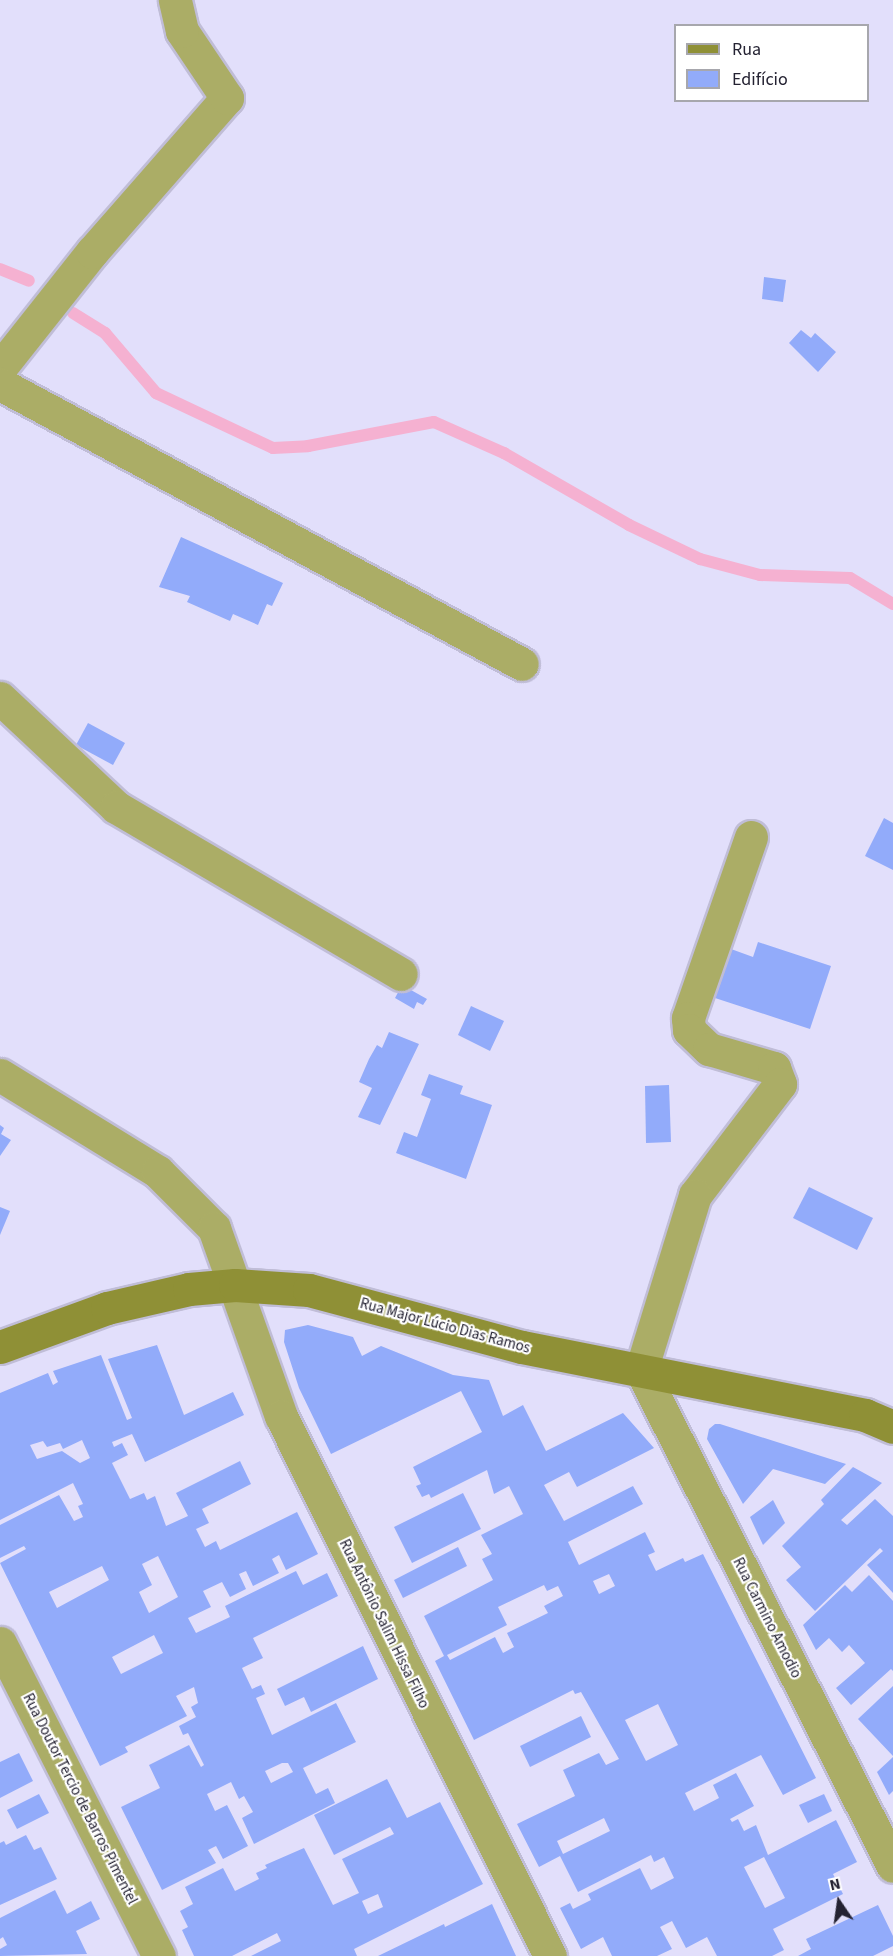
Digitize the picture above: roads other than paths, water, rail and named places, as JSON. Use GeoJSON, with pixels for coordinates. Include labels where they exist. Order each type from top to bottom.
{"type":"FeatureCollection","features":[{"type":"Feature","properties":{"kind":"main road","name":"Rua Major Lúcio Dias Ramos"},"geometry":{"type":"LineString","coordinates":[[0,1347],[107,1308],[189,1288],[235,1285],[309,1290],[522,1347],[865,1415],[893,1427]]}},
{"type":"Feature","properties":{"kind":"street"},"geometry":{"type":"LineString","coordinates":[[0,368],[92,252],[227,98],[182,32],[175,0]]}},
{"type":"Feature","properties":{"kind":"street"},"geometry":{"type":"LineString","coordinates":[[0,384],[522,664]]}},
{"type":"Feature","properties":{"kind":"street"},"geometry":{"type":"LineString","coordinates":[[0,698],[116,807],[401,974]]}},
{"type":"Feature","properties":{"kind":"street"},"geometry":{"type":"LineString","coordinates":[[641,1370],[695,1195],[780,1084],[774,1068],[709,1049],[689,1030],[688,1018],[751,837]]}},
{"type":"Feature","properties":{"kind":"street","name":"Rua Antônio Salim Hissa Filho"},"geometry":{"type":"LineString","coordinates":[[0,1075],[158,1172],[214,1228],[281,1416],[549,1956]]}},
{"type":"Feature","properties":{"kind":"street","name":"Rua Carmino Amodio"},"geometry":{"type":"LineString","coordinates":[[641,1370],[893,1866]]}},
{"type":"Feature","properties":{"kind":"street","name":"Rua Doutor Tercio de Barros Pimentel"},"geometry":{"type":"LineString","coordinates":[[0,1643],[159,1956]]}},
{"type":"Feature","properties":{"kind":"waterway"},"geometry":{"type":"LineString","coordinates":[[0,269],[29,281]]}},
{"type":"Feature","properties":{"kind":"waterway"},"geometry":{"type":"LineString","coordinates":[[73,313],[105,333],[156,393],[273,448],[308,446],[434,422],[504,453],[629,525],[700,559],[760,575],[850,578],[893,604]]}}]}
